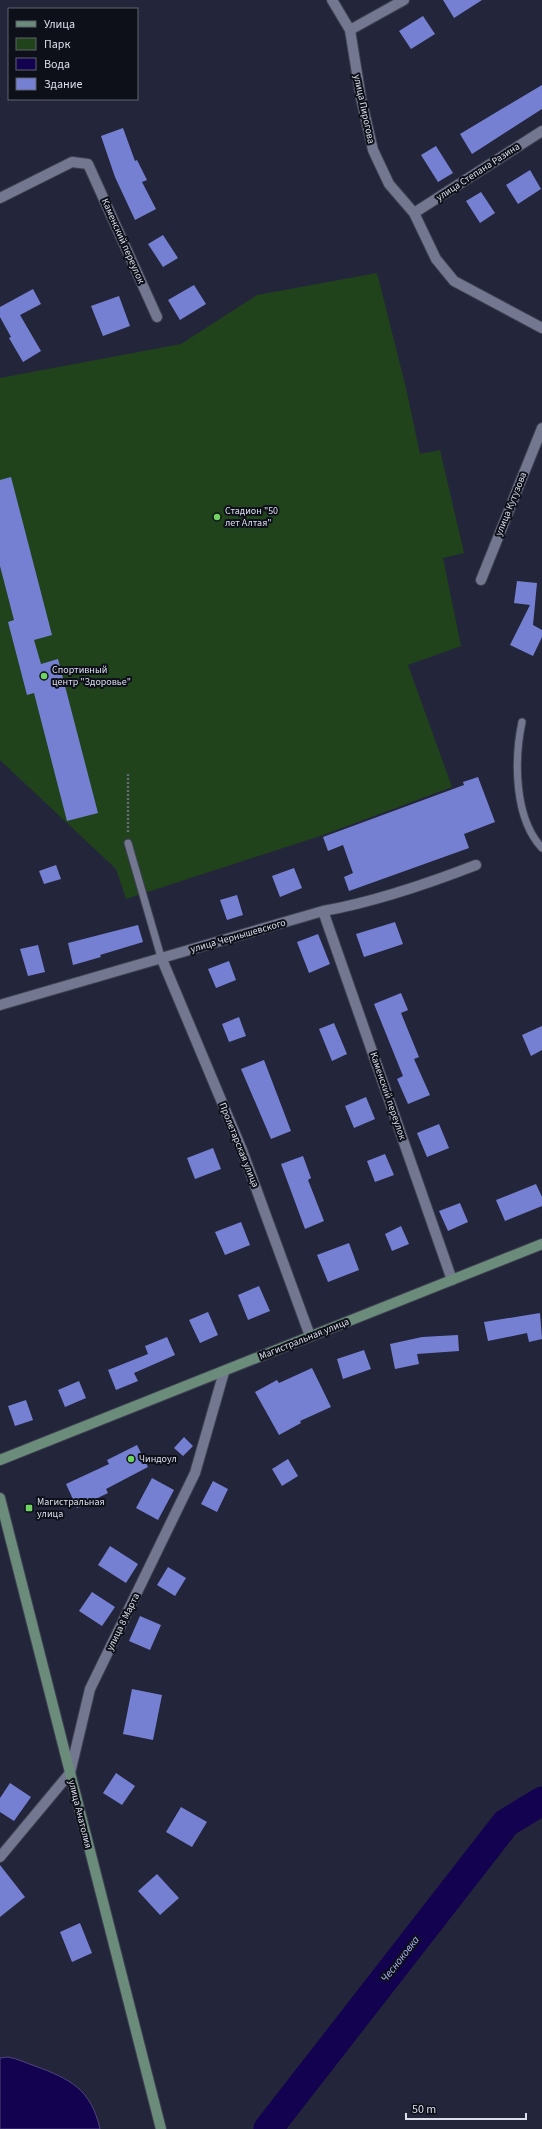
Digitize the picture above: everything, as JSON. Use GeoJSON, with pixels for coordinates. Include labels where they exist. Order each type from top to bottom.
{"type":"FeatureCollection","features":[{"type":"Feature","properties":{"kind":"street","name":"улица Пирогова"},"geometry":{"type":"LineString","coordinates":[[332,0],[350,30],[361,98],[373,150],[389,184],[414,214],[436,259],[454,280],[542,328]]}},
{"type":"Feature","properties":{"kind":"street"},"geometry":{"type":"LineString","coordinates":[[350,30],[404,0]]}},
{"type":"Feature","properties":{"kind":"street","name":"улица Степана Разина"},"geometry":{"type":"LineString","coordinates":[[414,214],[542,132]]}},
{"type":"Feature","properties":{"kind":"street","name":"Каменский переулок"},"geometry":{"type":"LineString","coordinates":[[0,198],[72,162],[88,164],[157,317]]}},
{"type":"Feature","properties":{"kind":"street","name":"улица Кутузова"},"geometry":{"type":"LineString","coordinates":[[481,580],[542,428]]}},
{"type":"Feature","properties":{"kind":"street","name":"улица Чернышевского"},"geometry":{"type":"LineString","coordinates":[[0,1005],[323,912],[345,908],[476,865]]}},
{"type":"Feature","properties":{"kind":"street","name":"Каменский переулок"},"geometry":{"type":"LineString","coordinates":[[323,912],[452,1280]]}},
{"type":"Feature","properties":{"kind":"street","name":"Пролетарская улица"},"geometry":{"type":"LineString","coordinates":[[161,958],[242,1150],[310,1336]]}},
{"type":"Feature","properties":{"kind":"street","name":"Магистральная улица"},"geometry":{"type":"LineString","coordinates":[[0,1460],[542,1244]]}},
{"type":"Feature","properties":{"kind":"street","name":"улица 8 Марта"},"geometry":{"type":"LineString","coordinates":[[0,1857],[70,1773],[90,1689],[195,1473],[224,1372]]}},
{"type":"Feature","properties":{"kind":"street","name":"улица Анатолия"},"geometry":{"type":"LineString","coordinates":[[0,1498],[161,2129]]}},
{"type":"Feature","properties":{"kind":"lane"},"geometry":{"type":"LineString","coordinates":[[522,722],[517,768],[520,796],[532,838],[542,848]]}},
{"type":"Feature","properties":{"kind":"lane"},"geometry":{"type":"LineString","coordinates":[[128,843],[161,958]]}},
{"type":"Feature","properties":{"kind":"path"},"geometry":{"type":"LineString","coordinates":[[128,774],[128,843]]}},
{"type":"Feature","properties":{"kind":"green space","name":"Стадион \"50 лет Алтая\""},"geometry":{"type":"Polygon","coordinates":[[[377,273],[406,388],[420,454],[440,450],[464,553],[443,558],[461,646],[408,665],[452,787],[323,835],[126,899],[116,869],[0,760],[0,378],[181,344],[257,295],[377,273]]]}},
{"type":"Feature","properties":{"kind":"water"},"geometry":{"type":"Polygon","coordinates":[[[8,2057],[59,2076],[77,2087],[91,2104],[100,2129],[0,2129],[0,2058],[8,2057]]]}},
{"type":"Feature","properties":{"kind":"building"},"geometry":{"type":"Polygon","coordinates":[[[443,0],[482,0],[454,18],[443,0]]]}},
{"type":"Feature","properties":{"kind":"building"},"geometry":{"type":"Polygon","coordinates":[[[423,16],[435,34],[411,49],[399,31],[423,16]]]}},
{"type":"Feature","properties":{"kind":"building"},"geometry":{"type":"Polygon","coordinates":[[[542,85],[542,109],[472,154],[460,134],[542,85]]]}},
{"type":"Feature","properties":{"kind":"building"},"geometry":{"type":"Polygon","coordinates":[[[123,128],[135,161],[137,160],[147,180],[142,182],[156,209],[135,220],[115,177],[101,136],[123,128]]]}},
{"type":"Feature","properties":{"kind":"building"},"geometry":{"type":"Polygon","coordinates":[[[436,146],[453,173],[438,182],[421,155],[436,146]]]}},
{"type":"Feature","properties":{"kind":"building"},"geometry":{"type":"Polygon","coordinates":[[[530,170],[541,189],[518,204],[506,185],[530,170]]]}},
{"type":"Feature","properties":{"kind":"building"},"geometry":{"type":"Polygon","coordinates":[[[481,192],[495,213],[480,223],[466,201],[481,192]]]}},
{"type":"Feature","properties":{"kind":"building"},"geometry":{"type":"Polygon","coordinates":[[[163,235],[178,258],[163,267],[148,244],[163,235]]]}},
{"type":"Feature","properties":{"kind":"building"},"geometry":{"type":"Polygon","coordinates":[[[194,285],[206,304],[180,320],[168,300],[194,285]]]}},
{"type":"Feature","properties":{"kind":"building"},"geometry":{"type":"Polygon","coordinates":[[[33,289],[41,304],[20,315],[41,351],[23,362],[9,338],[11,337],[0,317],[0,307],[33,289]]]}},
{"type":"Feature","properties":{"kind":"building"},"geometry":{"type":"Polygon","coordinates":[[[119,296],[130,326],[103,336],[91,306],[119,296]]]}},
{"type":"Feature","properties":{"kind":"building"},"geometry":{"type":"Polygon","coordinates":[[[11,477],[52,635],[34,640],[41,664],[58,659],[98,813],[67,821],[34,693],[27,695],[8,622],[14,620],[0,566],[0,480],[11,477]]]}},
{"type":"Feature","properties":{"kind":"building"},"geometry":{"type":"Polygon","coordinates":[[[517,581],[537,583],[533,625],[542,630],[542,637],[533,656],[510,645],[530,605],[514,603],[517,581]]]}},
{"type":"Feature","properties":{"kind":"building"},"geometry":{"type":"Polygon","coordinates":[[[478,777],[495,822],[464,834],[469,848],[349,891],[344,877],[353,873],[343,845],[328,851],[323,837],[464,785],[463,782],[478,777]]]}},
{"type":"Feature","properties":{"kind":"building"},"geometry":{"type":"Polygon","coordinates":[[[56,865],[61,879],[44,884],[39,871],[56,865]]]}},
{"type":"Feature","properties":{"kind":"building"},"geometry":{"type":"Polygon","coordinates":[[[294,868],[302,888],[280,897],[272,876],[294,868]]]}},
{"type":"Feature","properties":{"kind":"building"},"geometry":{"type":"Polygon","coordinates":[[[237,895],[243,915],[227,920],[220,900],[237,895]]]}},
{"type":"Feature","properties":{"kind":"building"},"geometry":{"type":"Polygon","coordinates":[[[395,922],[403,944],[364,957],[356,934],[395,922]]]}},
{"type":"Feature","properties":{"kind":"building"},"geometry":{"type":"Polygon","coordinates":[[[138,925],[143,942],[73,965],[68,943],[138,925]]]}},
{"type":"Feature","properties":{"kind":"building"},"geometry":{"type":"Polygon","coordinates":[[[318,934],[330,964],[309,973],[297,942],[318,934]]]}},
{"type":"Feature","properties":{"kind":"building"},"geometry":{"type":"Polygon","coordinates":[[[38,945],[45,972],[28,976],[20,949],[38,945]]]}},
{"type":"Feature","properties":{"kind":"building"},"geometry":{"type":"Polygon","coordinates":[[[229,961],[236,980],[216,988],[208,969],[229,961]]]}},
{"type":"Feature","properties":{"kind":"building"},"geometry":{"type":"Polygon","coordinates":[[[401,993],[408,1010],[401,1013],[419,1057],[414,1059],[430,1095],[408,1104],[397,1079],[403,1076],[374,1004],[401,993]]]}},
{"type":"Feature","properties":{"kind":"building"},"geometry":{"type":"Polygon","coordinates":[[[239,1017],[246,1036],[229,1042],[222,1024],[239,1017]]]}},
{"type":"Feature","properties":{"kind":"building"},"geometry":{"type":"Polygon","coordinates":[[[334,1023],[347,1054],[332,1061],[319,1029],[334,1023]]]}},
{"type":"Feature","properties":{"kind":"building"},"geometry":{"type":"Polygon","coordinates":[[[542,1026],[542,1050],[531,1056],[522,1035],[542,1026]]]}},
{"type":"Feature","properties":{"kind":"building"},"geometry":{"type":"Polygon","coordinates":[[[264,1060],[291,1131],[271,1139],[241,1069],[264,1060]]]}},
{"type":"Feature","properties":{"kind":"building"},"geometry":{"type":"Polygon","coordinates":[[[366,1097],[375,1119],[354,1128],[345,1106],[366,1097]]]}},
{"type":"Feature","properties":{"kind":"building"},"geometry":{"type":"Polygon","coordinates":[[[439,1124],[449,1148],[427,1157],[417,1133],[439,1124]]]}},
{"type":"Feature","properties":{"kind":"building"},"geometry":{"type":"Polygon","coordinates":[[[213,1148],[221,1169],[195,1179],[187,1158],[213,1148]]]}},
{"type":"Feature","properties":{"kind":"building"},"geometry":{"type":"Polygon","coordinates":[[[385,1154],[394,1175],[375,1182],[367,1161],[385,1154]]]}},
{"type":"Feature","properties":{"kind":"building"},"geometry":{"type":"Polygon","coordinates":[[[303,1156],[311,1178],[308,1180],[324,1221],[305,1229],[281,1164],[303,1156]]]}},
{"type":"Feature","properties":{"kind":"building"},"geometry":{"type":"Polygon","coordinates":[[[536,1184],[542,1197],[542,1206],[505,1221],[496,1200],[536,1184]]]}},
{"type":"Feature","properties":{"kind":"building"},"geometry":{"type":"Polygon","coordinates":[[[460,1203],[468,1222],[448,1231],[439,1211],[460,1203]]]}},
{"type":"Feature","properties":{"kind":"building"},"geometry":{"type":"Polygon","coordinates":[[[241,1222],[250,1245],[225,1255],[215,1232],[241,1222]]]}},
{"type":"Feature","properties":{"kind":"building"},"geometry":{"type":"Polygon","coordinates":[[[401,1226],[409,1244],[392,1251],[385,1234],[401,1226]]]}},
{"type":"Feature","properties":{"kind":"building"},"geometry":{"type":"Polygon","coordinates":[[[349,1243],[359,1270],[328,1282],[317,1255],[349,1243]]]}},
{"type":"Feature","properties":{"kind":"building"},"geometry":{"type":"Polygon","coordinates":[[[259,1286],[270,1311],[248,1320],[238,1295],[259,1286]]]}},
{"type":"Feature","properties":{"kind":"building"},"geometry":{"type":"Polygon","coordinates":[[[208,1312],[218,1335],[200,1343],[189,1320],[208,1312]]]}},
{"type":"Feature","properties":{"kind":"building"},"geometry":{"type":"Polygon","coordinates":[[[540,1313],[542,1339],[529,1342],[527,1333],[488,1341],[484,1322],[540,1313]]]}},
{"type":"Feature","properties":{"kind":"building"},"geometry":{"type":"Polygon","coordinates":[[[458,1335],[459,1351],[417,1354],[419,1364],[395,1369],[390,1344],[422,1337],[458,1335]]]}},
{"type":"Feature","properties":{"kind":"building"},"geometry":{"type":"Polygon","coordinates":[[[167,1337],[175,1355],[134,1373],[138,1381],[116,1390],[108,1370],[148,1354],[145,1346],[167,1337]]]}},
{"type":"Feature","properties":{"kind":"building"},"geometry":{"type":"Polygon","coordinates":[[[364,1350],[371,1369],[343,1379],[337,1359],[364,1350]]]}},
{"type":"Feature","properties":{"kind":"building"},"geometry":{"type":"Polygon","coordinates":[[[312,1368],[331,1407],[300,1421],[301,1423],[279,1435],[255,1392],[277,1380],[279,1383],[312,1368]]]}},
{"type":"Feature","properties":{"kind":"building"},"geometry":{"type":"Polygon","coordinates":[[[79,1381],[86,1398],[65,1407],[58,1390],[79,1381]]]}},
{"type":"Feature","properties":{"kind":"building"},"geometry":{"type":"Polygon","coordinates":[[[26,1400],[33,1420],[15,1426],[8,1406],[26,1400]]]}},
{"type":"Feature","properties":{"kind":"building"},"geometry":{"type":"Polygon","coordinates":[[[184,1437],[193,1446],[183,1456],[174,1448],[184,1437]]]}},
{"type":"Feature","properties":{"kind":"building"},"geometry":{"type":"Polygon","coordinates":[[[137,1445],[148,1467],[106,1489],[108,1493],[77,1508],[66,1484],[109,1464],[107,1460],[137,1445]]]}},
{"type":"Feature","properties":{"kind":"building"},"geometry":{"type":"Polygon","coordinates":[[[288,1459],[298,1476],[282,1486],[272,1469],[288,1459]]]}},
{"type":"Feature","properties":{"kind":"building"},"geometry":{"type":"Polygon","coordinates":[[[152,1478],[174,1490],[158,1520],[136,1508],[152,1478]]]}},
{"type":"Feature","properties":{"kind":"building"},"geometry":{"type":"Polygon","coordinates":[[[213,1481],[228,1489],[217,1512],[201,1504],[213,1481]]]}},
{"type":"Feature","properties":{"kind":"building"},"geometry":{"type":"Polygon","coordinates":[[[110,1546],[138,1564],[126,1583],[98,1565],[110,1546]]]}},
{"type":"Feature","properties":{"kind":"building"},"geometry":{"type":"Polygon","coordinates":[[[168,1567],[186,1578],[175,1596],[157,1585],[168,1567]]]}},
{"type":"Feature","properties":{"kind":"building"},"geometry":{"type":"Polygon","coordinates":[[[92,1592],[115,1607],[102,1626],[79,1611],[92,1592]]]}},
{"type":"Feature","properties":{"kind":"building"},"geometry":{"type":"Polygon","coordinates":[[[140,1616],[161,1625],[150,1650],[129,1641],[140,1616]]]}},
{"type":"Feature","properties":{"kind":"building"},"geometry":{"type":"Polygon","coordinates":[[[132,1689],[162,1695],[153,1740],[123,1734],[132,1689]]]}},
{"type":"Feature","properties":{"kind":"building"},"geometry":{"type":"Polygon","coordinates":[[[116,1773],[135,1786],[122,1805],[103,1793],[116,1773]]]}},
{"type":"Feature","properties":{"kind":"building"},"geometry":{"type":"Polygon","coordinates":[[[10,1783],[31,1797],[14,1821],[0,1812],[0,1798],[10,1783]]]}},
{"type":"Feature","properties":{"kind":"building"},"geometry":{"type":"Polygon","coordinates":[[[181,1807],[207,1822],[192,1847],[166,1832],[181,1807]]]}},
{"type":"Feature","properties":{"kind":"building"},"geometry":{"type":"Polygon","coordinates":[[[0,1865],[25,1897],[0,1917],[0,1865]]]}},
{"type":"Feature","properties":{"kind":"building"},"geometry":{"type":"Polygon","coordinates":[[[157,1874],[179,1898],[160,1915],[138,1891],[157,1874]]]}},
{"type":"Feature","properties":{"kind":"building"},"geometry":{"type":"Polygon","coordinates":[[[80,1923],[92,1953],[72,1962],[60,1932],[80,1923]]]}},
{"type":"Feature","properties":{"kind":"waterway","name":"Чесноковка"},"geometry":{"type":"LineString","coordinates":[[268,2129],[506,1823],[542,1801]]}},
{"type":"Feature","properties":{"kind":"place","name":"Стадион \"50 лет Алтая\""},"geometry":{"type":"Point","coordinates":[217,517]}},
{"type":"Feature","properties":{"kind":"place","name":"Спортивный центр \"Здоровье\""},"geometry":{"type":"Point","coordinates":[44,676]}},
{"type":"Feature","properties":{"kind":"place","name":"Чиндоул"},"geometry":{"type":"Point","coordinates":[131,1459]}},
{"type":"Feature","properties":{"kind":"place","name":"Магистральная улица"},"geometry":{"type":"Point","coordinates":[29,1508]}}]}
